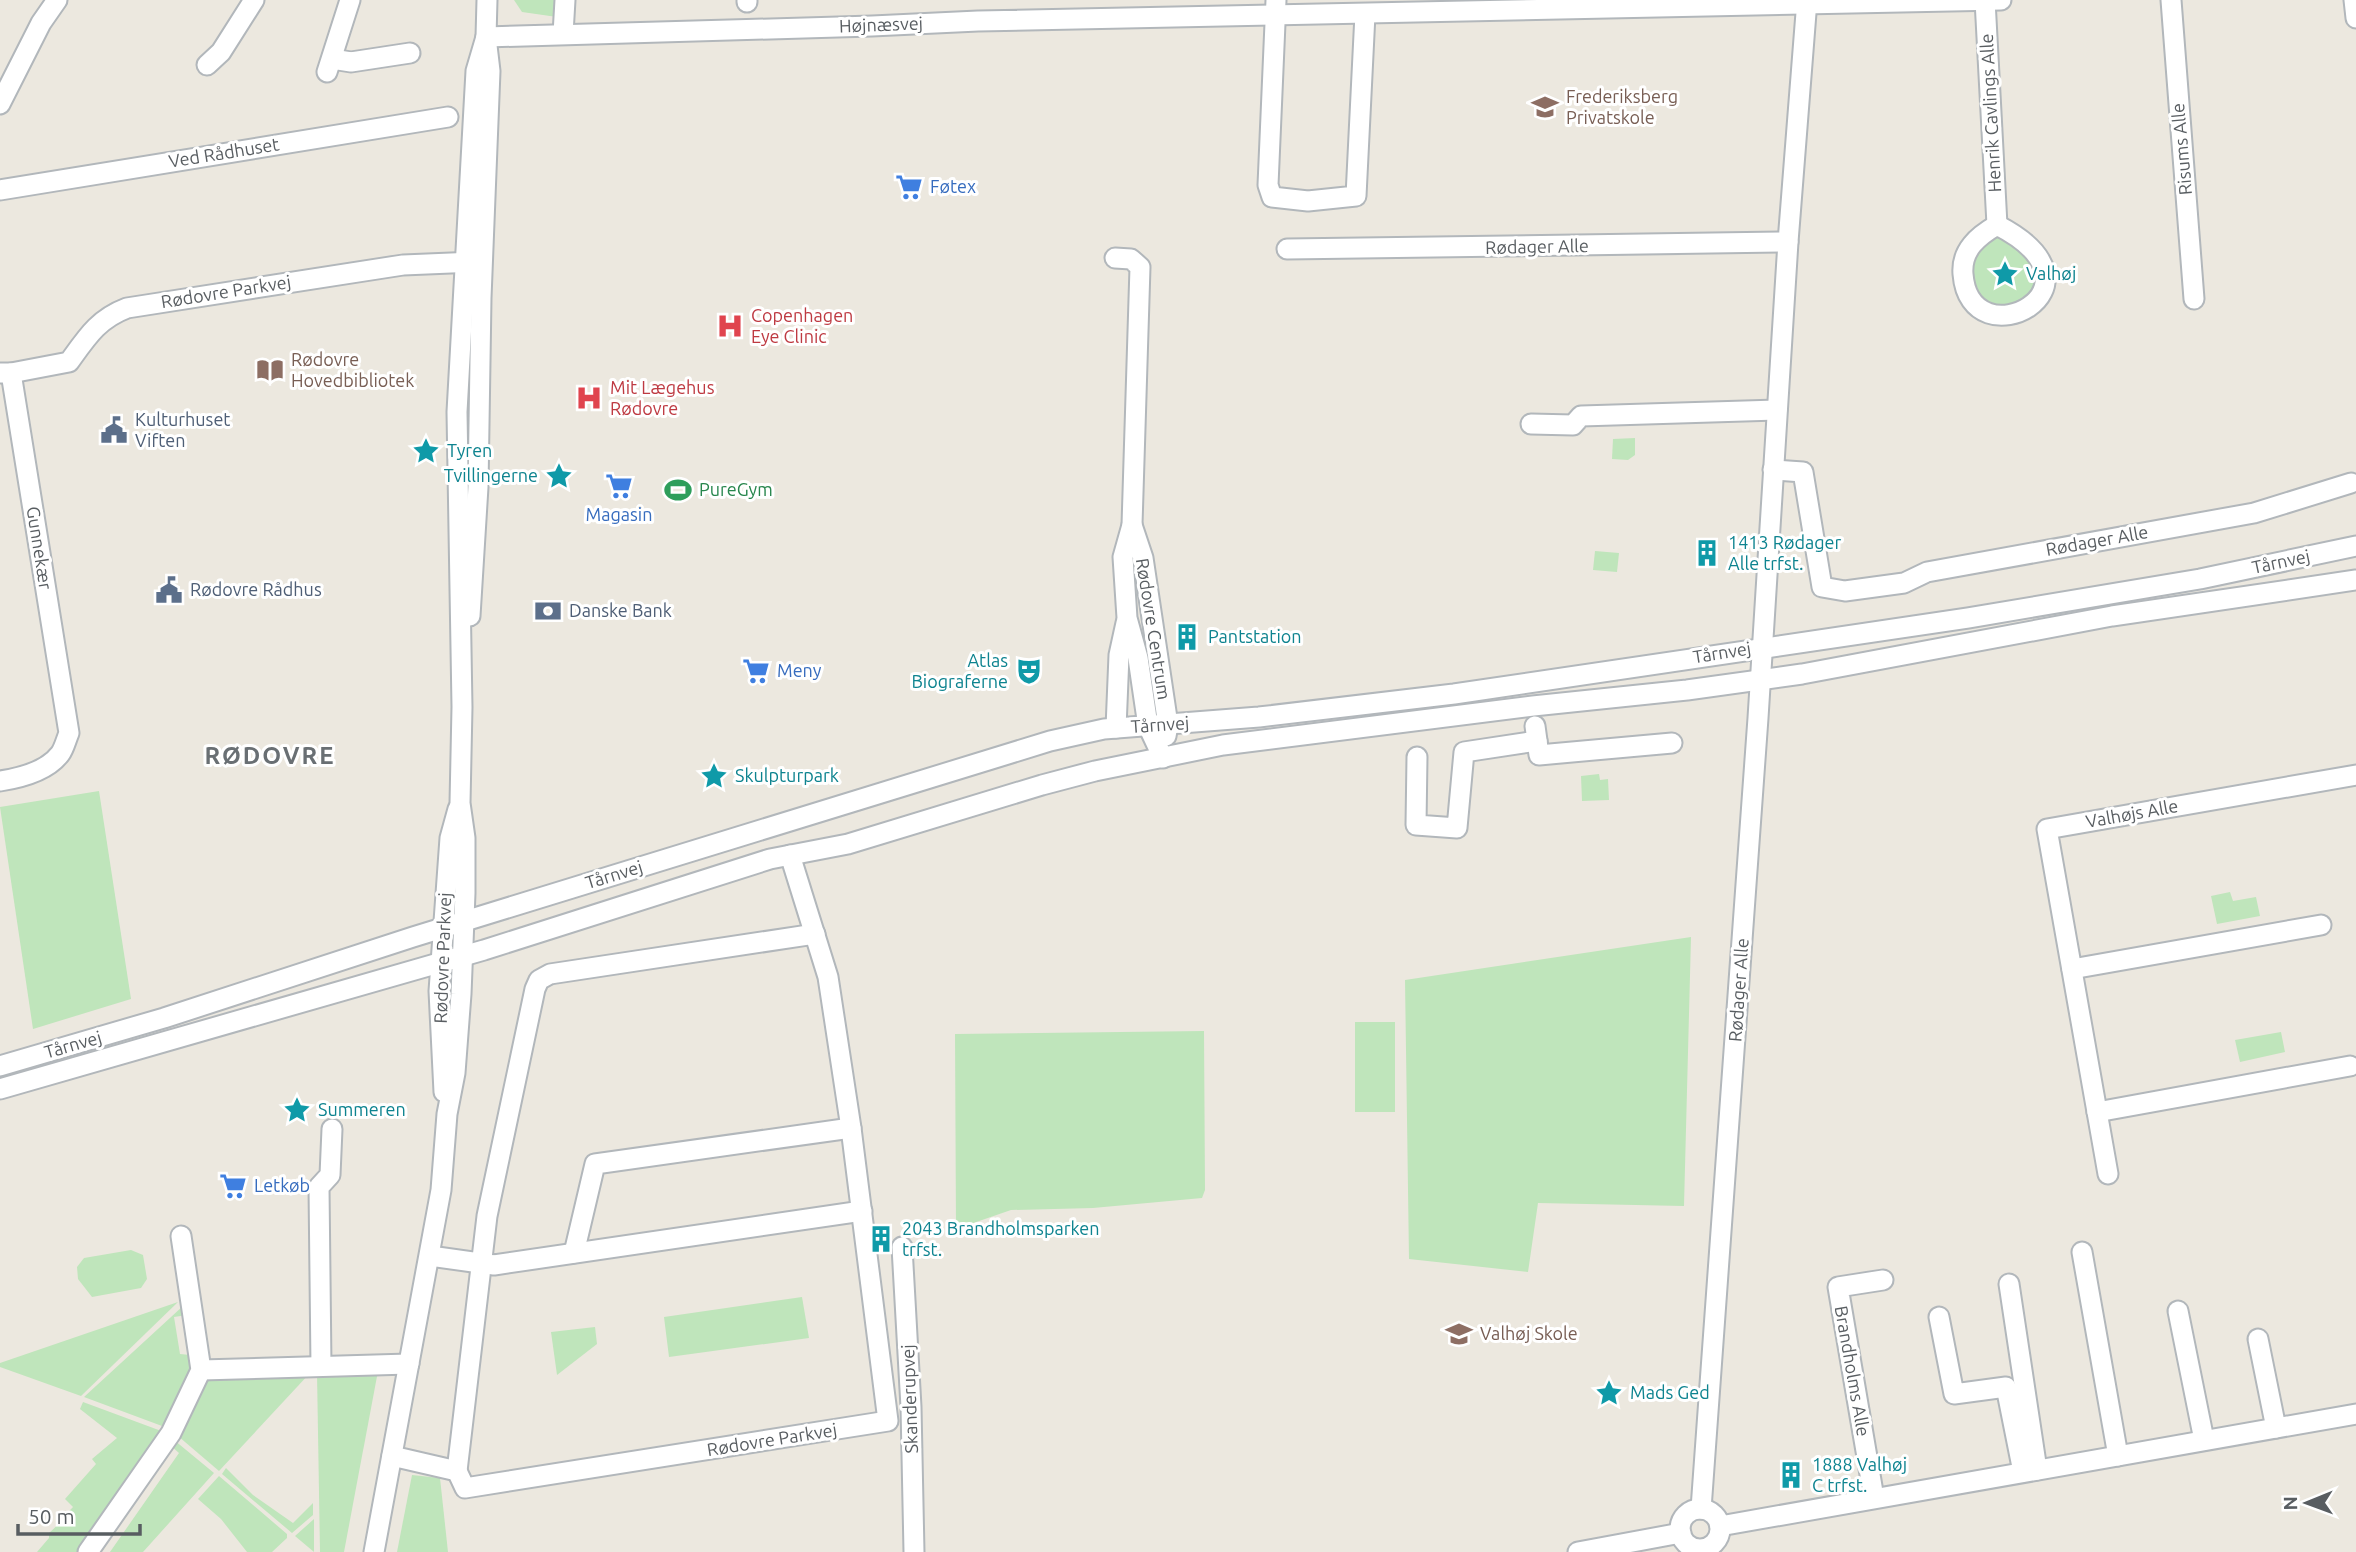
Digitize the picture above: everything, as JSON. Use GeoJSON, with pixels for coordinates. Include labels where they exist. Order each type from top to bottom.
{"type":"FeatureCollection","features":[{"type":"Feature","properties":{"kind":"street"},"geometry":{"type":"LineString","coordinates":[[0,104],[41,23],[57,0]]}},
{"type":"Feature","properties":{"kind":"street"},"geometry":{"type":"LineString","coordinates":[[207,65],[221,52],[254,0]]}},
{"type":"Feature","properties":{"kind":"street"},"geometry":{"type":"LineString","coordinates":[[350,0],[330,66],[410,53]]}},
{"type":"Feature","properties":{"kind":"street","name":"Rødovre Parkvej"},"geometry":{"type":"LineString","coordinates":[[374,1552],[441,1190],[447,1114],[455,1073],[463,956],[465,838],[460,803],[462,707],[457,454],[474,262],[476,71],[486,37],[487,0]]}},
{"type":"Feature","properties":{"kind":"street"},"geometry":{"type":"LineString","coordinates":[[563,34],[565,0]]}},
{"type":"Feature","properties":{"kind":"street","name":"Henrik Cavlings Alle"},"geometry":{"type":"LineString","coordinates":[[1985,0],[1997,225]]}},
{"type":"Feature","properties":{"kind":"street","name":"Højnæsvej"},"geometry":{"type":"LineString","coordinates":[[486,37],[878,26],[1276,8],[1365,14],[1807,2],[2001,0]]}},
{"type":"Feature","properties":{"kind":"street","name":"Risums Alle"},"geometry":{"type":"LineString","coordinates":[[2171,0],[2194,299]]}},
{"type":"Feature","properties":{"kind":"street"},"geometry":{"type":"LineString","coordinates":[[2354,0],[2356,19]]}},
{"type":"Feature","properties":{"kind":"street","name":"Rødager Alle"},"geometry":{"type":"LineString","coordinates":[[1701,1509],[1788,242],[1807,2]]}},
{"type":"Feature","properties":{"kind":"street"},"geometry":{"type":"LineString","coordinates":[[1276,8],[1268,185],[1272,197],[1308,201],[1356,195],[1365,14]]}},
{"type":"Feature","properties":{"kind":"street","name":"Ved Rådhuset"},"geometry":{"type":"LineString","coordinates":[[0,190],[447,117]]}},
{"type":"Feature","properties":{"kind":"street"},"geometry":{"type":"LineString","coordinates":[[1997,225],[2020,237],[2043,264],[2045,280],[2041,298],[2030,307],[2013,314],[1992,315],[1976,308],[1964,293],[1962,270],[1968,250],[1980,235],[1997,225]]}},
{"type":"Feature","properties":{"kind":"street","name":"Rødager Alle"},"geometry":{"type":"LineString","coordinates":[[1287,249],[1788,242]]}},
{"type":"Feature","properties":{"kind":"street","name":"Rødovre Centrum"},"geometry":{"type":"LineString","coordinates":[[1115,258],[1131,259],[1140,267],[1132,525],[1123,557],[1127,618],[1158,726]]}},
{"type":"Feature","properties":{"kind":"street","name":"Rødovre Parkvej"},"geometry":{"type":"LineString","coordinates":[[6,373],[69,362],[94,328],[111,314],[127,308],[403,265],[474,262]]}},
{"type":"Feature","properties":{"kind":"street","name":"Rødovre Parkvej"},"geometry":{"type":"LineString","coordinates":[[462,707],[473,589],[478,487],[471,297]]}},
{"type":"Feature","properties":{"kind":"street","name":"Gunnekær"},"geometry":{"type":"LineString","coordinates":[[0,781],[15,779],[43,768],[60,754],[69,733],[6,373]]}},
{"type":"Feature","properties":{"kind":"street"},"geometry":{"type":"LineString","coordinates":[[1531,424],[1573,425],[1581,416],[1777,410]]}},
{"type":"Feature","properties":{"kind":"street"},"geometry":{"type":"LineString","coordinates":[[457,454],[477,453]]}},
{"type":"Feature","properties":{"kind":"street","name":"Rødager Alle"},"geometry":{"type":"LineString","coordinates":[[1773,470],[1803,471],[1822,587],[1845,591],[1904,583],[1927,572],[1962,565],[2254,513],[2351,483]]}},
{"type":"Feature","properties":{"kind":"street","name":"Rødovre Centrum"},"geometry":{"type":"LineString","coordinates":[[1132,525],[1143,558],[1163,758]]}},
{"type":"Feature","properties":{"kind":"street","name":"Tårnvej"},"geometry":{"type":"LineString","coordinates":[[0,1066],[163,1018],[442,928],[1050,741],[1116,728],[1259,717],[1454,694],[1968,618],[2200,579],[2356,546]]}},
{"type":"Feature","properties":{"kind":"street","name":"Tårnvej"},"geometry":{"type":"LineString","coordinates":[[0,1088],[440,963],[721,874],[790,855],[848,844],[1042,785],[1223,745],[1760,680],[2112,616],[2356,580]]}},
{"type":"Feature","properties":{"kind":"street","name":"Rødovre Centrum"},"geometry":{"type":"LineString","coordinates":[[1116,728],[1119,655],[1127,618]]}},
{"type":"Feature","properties":{"kind":"street"},"geometry":{"type":"LineString","coordinates":[[1417,757],[1416,825],[1457,828],[1464,752],[1536,734],[1539,755],[1672,743]]}},
{"type":"Feature","properties":{"kind":"street","name":"Valhøjs Alle"},"geometry":{"type":"LineString","coordinates":[[2108,1174],[2047,829],[2356,775]]}},
{"type":"Feature","properties":{"kind":"street","name":"Rødovre Parkvej"},"geometry":{"type":"LineString","coordinates":[[447,1114],[442,1072],[440,963],[450,838],[460,803]]}},
{"type":"Feature","properties":{"kind":"street","name":"Rødovre Parkvej"},"geometry":{"type":"LineString","coordinates":[[392,1456],[457,1471],[465,1488],[888,1421],[851,1128],[828,977],[790,855]]}},
{"type":"Feature","properties":{"kind":"street"},"geometry":{"type":"LineString","coordinates":[[2072,969],[2321,925]]}},
{"type":"Feature","properties":{"kind":"street"},"geometry":{"type":"LineString","coordinates":[[457,1471],[487,1216],[523,1042],[539,980],[550,974],[815,934]]}},
{"type":"Feature","properties":{"kind":"street"},"geometry":{"type":"LineString","coordinates":[[2097,1112],[2350,1066]]}},
{"type":"Feature","properties":{"kind":"street"},"geometry":{"type":"LineString","coordinates":[[574,1253],[594,1164],[851,1128]]}},
{"type":"Feature","properties":{"kind":"street"},"geometry":{"type":"LineString","coordinates":[[321,1366],[319,1186],[330,1175],[331,1129]]}},
{"type":"Feature","properties":{"kind":"street"},"geometry":{"type":"LineString","coordinates":[[430,1255],[494,1265],[862,1211]]}},
{"type":"Feature","properties":{"kind":"street"},"geometry":{"type":"LineString","coordinates":[[88,1552],[171,1433],[201,1370],[181,1236]]}},
{"type":"Feature","properties":{"kind":"street","name":"Skanderupvej"},"geometry":{"type":"LineString","coordinates":[[902,1247],[911,1407],[914,1552]]}},
{"type":"Feature","properties":{"kind":"street"},"geometry":{"type":"LineString","coordinates":[[2082,1252],[2118,1455]]}},
{"type":"Feature","properties":{"kind":"street","name":"Brandholms Alle"},"geometry":{"type":"LineString","coordinates":[[1874,1498],[1838,1287],[1882,1280]]}},
{"type":"Feature","properties":{"kind":"street"},"geometry":{"type":"LineString","coordinates":[[2009,1284],[2030,1471]]}},
{"type":"Feature","properties":{"kind":"street"},"geometry":{"type":"LineString","coordinates":[[2178,1311],[2204,1440]]}},
{"type":"Feature","properties":{"kind":"street"},"geometry":{"type":"LineString","coordinates":[[1939,1317],[1954,1394],[2006,1387],[2030,1471]]}},
{"type":"Feature","properties":{"kind":"street"},"geometry":{"type":"LineString","coordinates":[[2258,1339],[2276,1428]]}},
{"type":"Feature","properties":{"kind":"street"},"geometry":{"type":"LineString","coordinates":[[201,1370],[409,1364]]}},
{"type":"Feature","properties":{"kind":"street"},"geometry":{"type":"LineString","coordinates":[[1720,1525],[2356,1414]]}},
{"type":"Feature","properties":{"kind":"street"},"geometry":{"type":"LineString","coordinates":[[1701,1509],[1713,1514],[1720,1525],[1718,1539],[1700,1551],[1688,1545],[1681,1533],[1685,1516],[1701,1509]]}},
{"type":"Feature","properties":{"kind":"street"},"geometry":{"type":"LineString","coordinates":[[1578,1552],[1681,1533]]}},
{"type":"Feature","properties":{"kind":"green space"},"geometry":{"type":"Polygon","coordinates":[[[514,0],[558,0],[557,17],[522,12],[514,0]]]}},
{"type":"Feature","properties":{"kind":"green space"},"geometry":{"type":"Polygon","coordinates":[[[1995,232],[2030,252],[2039,282],[2015,308],[1984,304],[1968,266],[1975,250],[1995,232]]]}},
{"type":"Feature","properties":{"kind":"green space"},"geometry":{"type":"Polygon","coordinates":[[[1635,438],[1635,455],[1628,460],[1612,459],[1613,439],[1635,438]]]}},
{"type":"Feature","properties":{"kind":"green space"},"geometry":{"type":"Polygon","coordinates":[[[1595,551],[1619,553],[1617,572],[1593,570],[1595,551]]]}},
{"type":"Feature","properties":{"kind":"green space"},"geometry":{"type":"Polygon","coordinates":[[[1599,774],[1600,780],[1608,779],[1609,800],[1582,801],[1581,776],[1599,774]]]}},
{"type":"Feature","properties":{"kind":"green space"},"geometry":{"type":"Polygon","coordinates":[[[99,791],[131,999],[33,1029],[0,807],[99,791]]]}},
{"type":"Feature","properties":{"kind":"green space"},"geometry":{"type":"Polygon","coordinates":[[[2230,892],[2233,901],[2256,897],[2260,916],[2217,924],[2211,896],[2230,892]]]}},
{"type":"Feature","properties":{"kind":"green space"},"geometry":{"type":"Polygon","coordinates":[[[1691,937],[1684,1206],[1538,1203],[1528,1272],[1409,1259],[1405,980],[1691,937]]]}},
{"type":"Feature","properties":{"kind":"green space"},"geometry":{"type":"Polygon","coordinates":[[[1355,1022],[1395,1022],[1395,1112],[1355,1112],[1355,1022]]]}},
{"type":"Feature","properties":{"kind":"green space"},"geometry":{"type":"Polygon","coordinates":[[[1204,1031],[1205,1190],[1202,1198],[1093,1208],[1011,1210],[956,1229],[955,1034],[1204,1031]]]}},
{"type":"Feature","properties":{"kind":"green space"},"geometry":{"type":"Polygon","coordinates":[[[2281,1032],[2285,1052],[2240,1062],[2235,1040],[2281,1032]]]}},
{"type":"Feature","properties":{"kind":"green space"},"geometry":{"type":"Polygon","coordinates":[[[131,1250],[143,1255],[147,1279],[141,1288],[92,1297],[78,1279],[77,1267],[84,1258],[131,1250]]]}},
{"type":"Feature","properties":{"kind":"green space"},"geometry":{"type":"Polygon","coordinates":[[[802,1297],[809,1338],[669,1357],[664,1317],[802,1297]]]}},
{"type":"Feature","properties":{"kind":"green space"},"geometry":{"type":"Polygon","coordinates":[[[178,1302],[81,1396],[0,1367],[0,1363],[178,1302]]]}},
{"type":"Feature","properties":{"kind":"green space"},"geometry":{"type":"Polygon","coordinates":[[[183,1306],[187,1315],[174,1317],[180,1354],[190,1355],[193,1359],[190,1375],[167,1424],[162,1426],[84,1397],[183,1306]]]}},
{"type":"Feature","properties":{"kind":"green space"},"geometry":{"type":"Polygon","coordinates":[[[595,1327],[597,1344],[557,1375],[551,1332],[595,1327]]]}},
{"type":"Feature","properties":{"kind":"green space"},"geometry":{"type":"Polygon","coordinates":[[[378,1371],[344,1552],[320,1552],[317,1373],[378,1371]]]}},
{"type":"Feature","properties":{"kind":"green space"},"geometry":{"type":"Polygon","coordinates":[[[310,1373],[219,1471],[178,1436],[205,1382],[213,1377],[310,1373]]]}},
{"type":"Feature","properties":{"kind":"green space"},"geometry":{"type":"Polygon","coordinates":[[[83,1402],[164,1432],[83,1552],[37,1552],[49,1538],[49,1533],[73,1507],[65,1499],[96,1464],[92,1459],[117,1438],[80,1409],[83,1402]]]}},
{"type":"Feature","properties":{"kind":"green space"},"geometry":{"type":"Polygon","coordinates":[[[174,1440],[214,1473],[143,1552],[110,1552],[179,1453],[170,1445],[174,1440]]]}},
{"type":"Feature","properties":{"kind":"green space"},"geometry":{"type":"Polygon","coordinates":[[[226,1468],[253,1495],[293,1523],[313,1503],[313,1515],[292,1533],[222,1474],[226,1468]]]}},
{"type":"Feature","properties":{"kind":"green space"},"geometry":{"type":"Polygon","coordinates":[[[412,1475],[440,1478],[448,1552],[397,1552],[412,1475]]]}},
{"type":"Feature","properties":{"kind":"green space"},"geometry":{"type":"Polygon","coordinates":[[[219,1476],[287,1534],[287,1538],[272,1552],[247,1552],[221,1519],[198,1499],[219,1476]]]}},
{"type":"Feature","properties":{"kind":"green space"},"geometry":{"type":"Polygon","coordinates":[[[314,1519],[314,1552],[295,1536],[314,1519]]]}},
{"type":"Feature","properties":{"kind":"place","name":"Frederiksberg Privatskole"},"geometry":{"type":"Point","coordinates":[1545,107]}},
{"type":"Feature","properties":{"kind":"place","name":"Føtex"},"geometry":{"type":"Point","coordinates":[909,187]}},
{"type":"Feature","properties":{"kind":"place","name":"Valhøj"},"geometry":{"type":"Point","coordinates":[2005,274]}},
{"type":"Feature","properties":{"kind":"place","name":"Copenhagen Eye Clinic"},"geometry":{"type":"Point","coordinates":[730,326]}},
{"type":"Feature","properties":{"kind":"place","name":"Rødovre Hovedbibliotek"},"geometry":{"type":"Point","coordinates":[270,370]}},
{"type":"Feature","properties":{"kind":"place","name":"Mit Lægehus Rødovre"},"geometry":{"type":"Point","coordinates":[589,398]}},
{"type":"Feature","properties":{"kind":"place","name":"Kulturhuset Viften"},"geometry":{"type":"Point","coordinates":[114,430]}},
{"type":"Feature","properties":{"kind":"place","name":"Tyren"},"geometry":{"type":"Point","coordinates":[426,451]}},
{"type":"Feature","properties":{"kind":"place","name":"Tvillingerne"},"geometry":{"type":"Point","coordinates":[559,476]}},
{"type":"Feature","properties":{"kind":"place","name":"Magasin"},"geometry":{"type":"Point","coordinates":[619,486]}},
{"type":"Feature","properties":{"kind":"place","name":"PureGym"},"geometry":{"type":"Point","coordinates":[678,490]}},
{"type":"Feature","properties":{"kind":"place","name":"1413 Rødager Alle trfst."},"geometry":{"type":"Point","coordinates":[1707,553]}},
{"type":"Feature","properties":{"kind":"place","name":"Rødovre Rådhus"},"geometry":{"type":"Point","coordinates":[169,590]}},
{"type":"Feature","properties":{"kind":"place","name":"Danske Bank"},"geometry":{"type":"Point","coordinates":[548,611]}},
{"type":"Feature","properties":{"kind":"place","name":"Pantstation"},"geometry":{"type":"Point","coordinates":[1187,637]}},
{"type":"Feature","properties":{"kind":"place","name":"Meny"},"geometry":{"type":"Point","coordinates":[756,671]}},
{"type":"Feature","properties":{"kind":"place","name":"Atlas Biograferne"},"geometry":{"type":"Point","coordinates":[1029,671]}},
{"type":"Feature","properties":{"kind":"place","name":"Skulpturpark"},"geometry":{"type":"Point","coordinates":[714,776]}},
{"type":"Feature","properties":{"kind":"place","name":"Summeren"},"geometry":{"type":"Point","coordinates":[297,1110]}},
{"type":"Feature","properties":{"kind":"place","name":"Letkøb"},"geometry":{"type":"Point","coordinates":[233,1186]}},
{"type":"Feature","properties":{"kind":"place","name":"2043 Brandholmsparken trfst."},"geometry":{"type":"Point","coordinates":[881,1239]}},
{"type":"Feature","properties":{"kind":"place","name":"Valhøj Skole"},"geometry":{"type":"Point","coordinates":[1459,1334]}},
{"type":"Feature","properties":{"kind":"place","name":"Mads Ged"},"geometry":{"type":"Point","coordinates":[1609,1393]}},
{"type":"Feature","properties":{"kind":"place","name":"1888 Valhøj C trfst."},"geometry":{"type":"Point","coordinates":[1791,1475]}},
{"type":"Feature","properties":{"kind":"district","name":"RØDOVRE"},"geometry":{"type":"Point","coordinates":[270,756]}}]}
